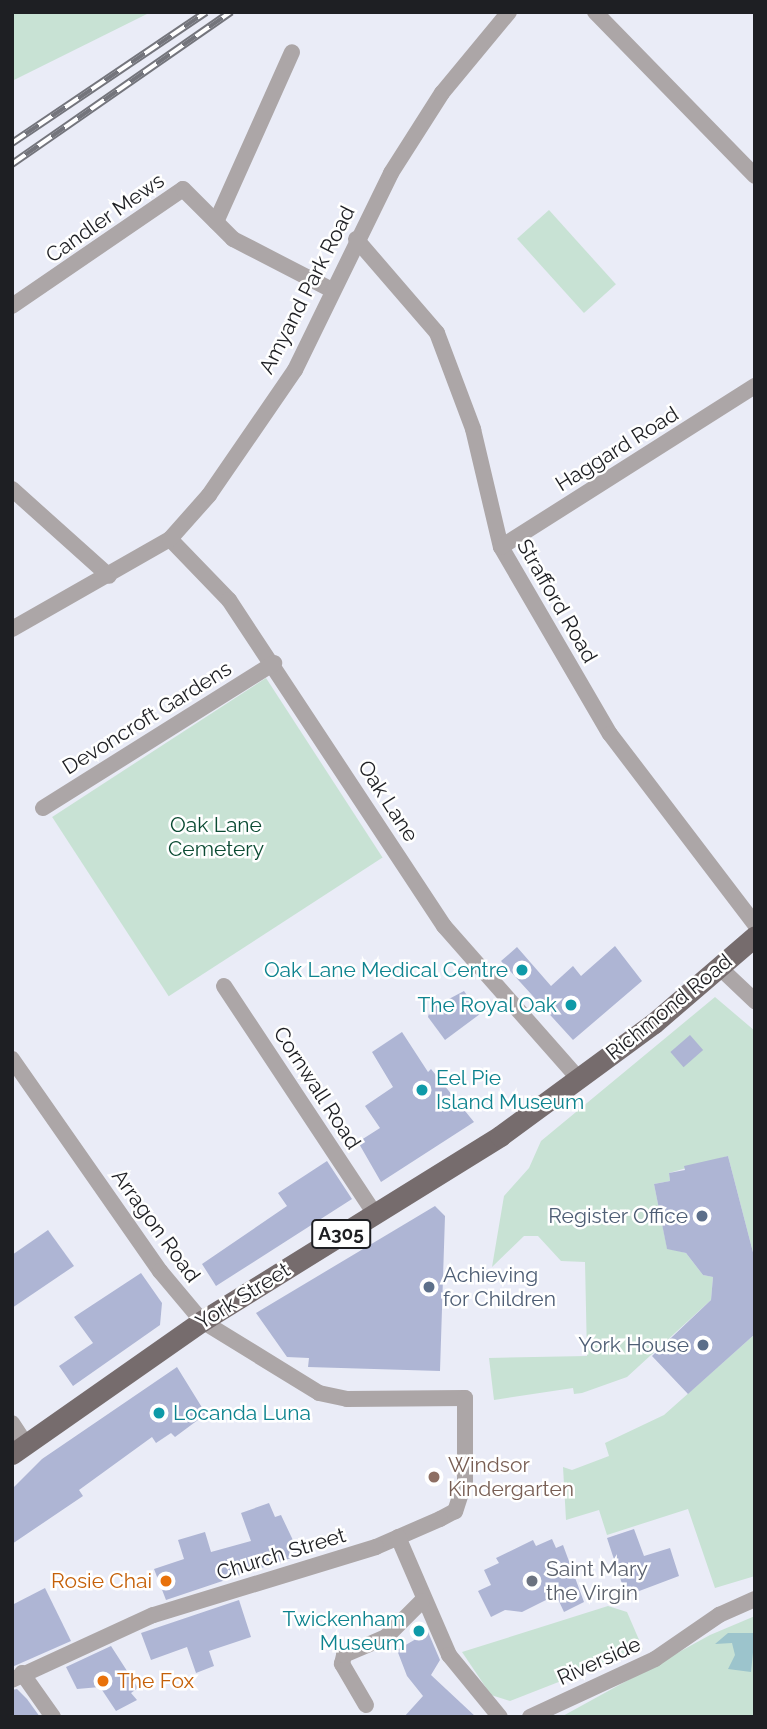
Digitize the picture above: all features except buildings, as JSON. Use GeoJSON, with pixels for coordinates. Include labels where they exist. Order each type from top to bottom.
{"type":"FeatureCollection","features":[{"type":"Feature","properties":{"kind":"main road","name":"Richmond Road"},"geometry":{"type":"LineString","coordinates":[[480,1149],[579,1079],[755,936]]}},
{"type":"Feature","properties":{"kind":"main road","name":"York Street"},"geometry":{"type":"LineString","coordinates":[[19,1448],[202,1321],[480,1149]]}},
{"type":"Feature","properties":{"kind":"street","name":"Amyand Park Road"},"geometry":{"type":"LineString","coordinates":[[12,629],[170,539],[209,495],[295,370],[356,239],[442,93],[509,12]]}},
{"type":"Feature","properties":{"kind":"street"},"geometry":{"type":"LineString","coordinates":[[595,12],[755,176]]}},
{"type":"Feature","properties":{"kind":"street"},"geometry":{"type":"LineString","coordinates":[[216,222],[292,52]]}},
{"type":"Feature","properties":{"kind":"street","name":"Candler Mews"},"geometry":{"type":"LineString","coordinates":[[12,306],[183,189],[233,239],[332,290]]}},
{"type":"Feature","properties":{"kind":"street","name":"Strafford Road"},"geometry":{"type":"LineString","coordinates":[[356,239],[437,333],[473,429],[501,547],[610,734],[755,924]]}},
{"type":"Feature","properties":{"kind":"street","name":"Haggard Road"},"geometry":{"type":"LineString","coordinates":[[501,547],[755,386]]}},
{"type":"Feature","properties":{"kind":"street"},"geometry":{"type":"LineString","coordinates":[[12,489],[108,576]]}},
{"type":"Feature","properties":{"kind":"street","name":"Oak Lane"},"geometry":{"type":"LineString","coordinates":[[170,539],[229,600],[274,663],[444,926],[579,1079]]}},
{"type":"Feature","properties":{"kind":"street","name":"Devoncroft Gardens"},"geometry":{"type":"LineString","coordinates":[[43,808],[274,663]]}},
{"type":"Feature","properties":{"kind":"street"},"geometry":{"type":"LineString","coordinates":[[719,967],[755,1001]]}},
{"type":"Feature","properties":{"kind":"street","name":"Cornwall Road"},"geometry":{"type":"LineString","coordinates":[[224,986],[374,1213]]}},
{"type":"Feature","properties":{"kind":"street","name":"Arragon Road"},"geometry":{"type":"LineString","coordinates":[[12,1059],[160,1271],[202,1321],[319,1393],[347,1399],[465,1398]]}},
{"type":"Feature","properties":{"kind":"street","name":"Church Street"},"geometry":{"type":"LineString","coordinates":[[17,1676],[153,1615],[398,1536],[455,1511],[465,1481],[465,1398]]}},
{"type":"Feature","properties":{"kind":"street"},"geometry":{"type":"LineString","coordinates":[[12,1423],[19,1448]]}},
{"type":"Feature","properties":{"kind":"street"},"geometry":{"type":"LineString","coordinates":[[398,1536],[422,1601],[449,1655],[500,1717]]}},
{"type":"Feature","properties":{"kind":"street","name":"Riverside"},"geometry":{"type":"LineString","coordinates":[[530,1717],[655,1659],[719,1615],[755,1599]]}},
{"type":"Feature","properties":{"kind":"street"},"geometry":{"type":"LineString","coordinates":[[366,1705],[342,1664],[344,1655],[386,1637],[422,1601]]}},
{"type":"Feature","properties":{"kind":"street"},"geometry":{"type":"LineString","coordinates":[[17,1676],[53,1717]]}},
{"type":"Feature","properties":{"kind":"green space"},"geometry":{"type":"Polygon","coordinates":[[[12,12],[151,12],[12,81],[12,12]]]}},
{"type":"Feature","properties":{"kind":"green space"},"geometry":{"type":"Polygon","coordinates":[[[549,210],[616,284],[584,313],[517,239],[549,210]]]}},
{"type":"Feature","properties":{"kind":"green space","name":"Oak Lane Cemetery"},"geometry":{"type":"Polygon","coordinates":[[[266,678],[383,857],[169,996],[52,817],[266,678]]]}},
{"type":"Feature","properties":{"kind":"green space"},"geometry":{"type":"Polygon","coordinates":[[[715,997],[755,1031],[755,1260],[728,1156],[669,1173],[670,1181],[654,1184],[667,1248],[686,1253],[703,1275],[713,1277],[711,1300],[627,1377],[582,1393],[574,1394],[573,1388],[494,1400],[489,1358],[587,1356],[585,1262],[561,1261],[538,1236],[524,1236],[492,1267],[504,1196],[529,1168],[541,1141],[715,997]]]}},
{"type":"Feature","properties":{"kind":"green space"},"geometry":{"type":"Polygon","coordinates":[[[755,1334],[755,1576],[715,1588],[688,1509],[607,1535],[599,1510],[566,1520],[563,1467],[572,1470],[609,1456],[605,1443],[664,1415],[755,1334]]]}},
{"type":"Feature","properties":{"kind":"green space"},"geometry":{"type":"Polygon","coordinates":[[[608,1606],[627,1612],[643,1649],[510,1701],[491,1695],[462,1652],[608,1606]]]}},
{"type":"Feature","properties":{"kind":"green space"},"geometry":{"type":"Polygon","coordinates":[[[755,1616],[755,1717],[561,1717],[710,1635],[755,1616]]]}},
{"type":"Feature","properties":{"kind":"water"},"geometry":{"type":"Polygon","coordinates":[[[728,1633],[755,1633],[751,1672],[728,1669],[735,1655],[732,1643],[715,1644],[728,1633]]]}},
{"type":"Feature","properties":{"kind":"railway"},"geometry":{"type":"LineString","coordinates":[[12,143],[206,12]]}},
{"type":"Feature","properties":{"kind":"railway"},"geometry":{"type":"LineString","coordinates":[[12,164],[231,12]]}},
{"type":"Feature","properties":{"kind":"place","name":"Oak Lane Medical Centre"},"geometry":{"type":"Point","coordinates":[522,970]}},
{"type":"Feature","properties":{"kind":"place","name":"The Royal Oak"},"geometry":{"type":"Point","coordinates":[571,1005]}},
{"type":"Feature","properties":{"kind":"place","name":"Eel Pie Island Museum"},"geometry":{"type":"Point","coordinates":[422,1090]}},
{"type":"Feature","properties":{"kind":"place","name":"Register Office"},"geometry":{"type":"Point","coordinates":[702,1216]}},
{"type":"Feature","properties":{"kind":"place","name":"Achieving for Children"},"geometry":{"type":"Point","coordinates":[429,1287]}},
{"type":"Feature","properties":{"kind":"place","name":"York House"},"geometry":{"type":"Point","coordinates":[703,1345]}},
{"type":"Feature","properties":{"kind":"place","name":"Locanda Luna"},"geometry":{"type":"Point","coordinates":[159,1413]}},
{"type":"Feature","properties":{"kind":"place","name":"Windsor Kindergarten"},"geometry":{"type":"Point","coordinates":[434,1477]}},
{"type":"Feature","properties":{"kind":"place","name":"Rosie Chai"},"geometry":{"type":"Point","coordinates":[166,1581]}},
{"type":"Feature","properties":{"kind":"place","name":"Saint Mary the Virgin"},"geometry":{"type":"Point","coordinates":[532,1581]}},
{"type":"Feature","properties":{"kind":"place","name":"Twickenham Museum"},"geometry":{"type":"Point","coordinates":[419,1631]}},
{"type":"Feature","properties":{"kind":"place","name":"The Fox"},"geometry":{"type":"Point","coordinates":[103,1681]}}]}
